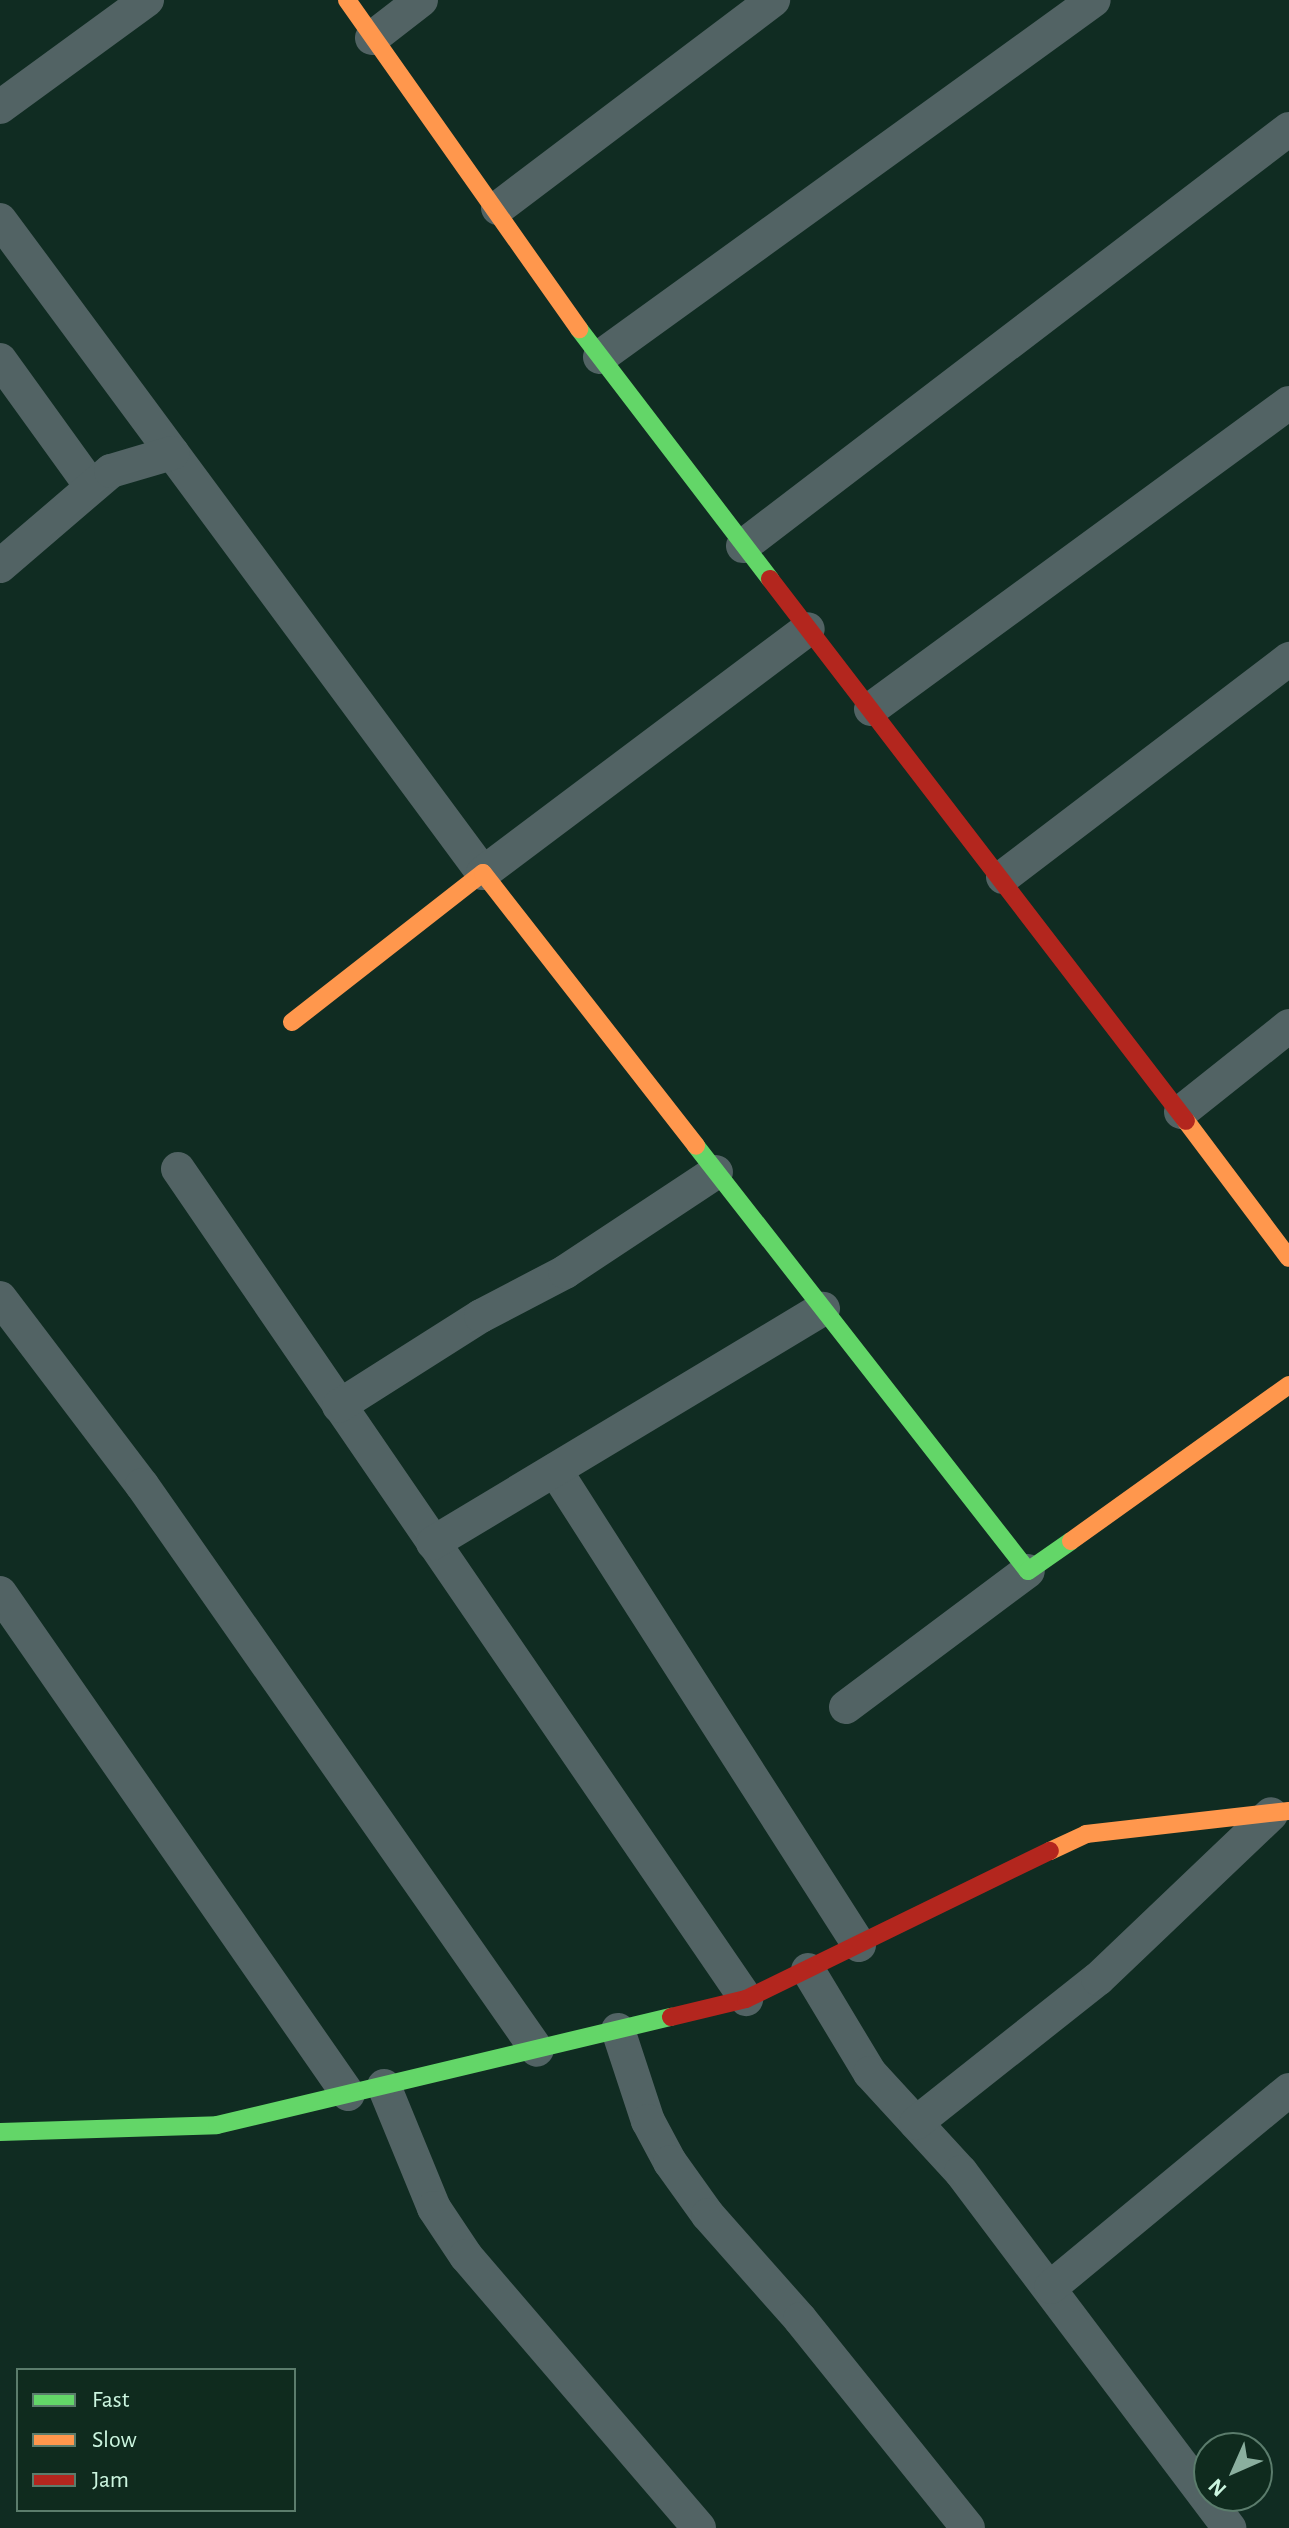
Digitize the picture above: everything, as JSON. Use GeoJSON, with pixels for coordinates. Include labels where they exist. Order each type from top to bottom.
{"type":"FeatureCollection","features":[{"type":"Feature","properties":{"kind":"street"},"geometry":{"type":"LineString","coordinates":[[0,107],[147,0]]}},
{"type":"Feature","properties":{"kind":"street"},"geometry":{"type":"LineString","coordinates":[[347,0],[498,208],[600,357],[743,546],[1003,877],[1289,1258]]}},
{"type":"Feature","properties":{"kind":"street"},"geometry":{"type":"LineString","coordinates":[[372,38],[421,0]]}},
{"type":"Feature","properties":{"kind":"street"},"geometry":{"type":"LineString","coordinates":[[498,208],[773,0]]}},
{"type":"Feature","properties":{"kind":"street"},"geometry":{"type":"LineString","coordinates":[[600,357],[1094,0]]}},
{"type":"Feature","properties":{"kind":"street"},"geometry":{"type":"LineString","coordinates":[[743,546],[1289,129]]}},
{"type":"Feature","properties":{"kind":"street"},"geometry":{"type":"LineString","coordinates":[[0,220],[483,873],[1028,1571]]}},
{"type":"Feature","properties":{"kind":"street"},"geometry":{"type":"LineString","coordinates":[[0,360],[90,485]]}},
{"type":"Feature","properties":{"kind":"street"},"geometry":{"type":"LineString","coordinates":[[871,709],[1289,403]]}},
{"type":"Feature","properties":{"kind":"street"},"geometry":{"type":"LineString","coordinates":[[0,566],[90,485],[111,471],[172,453]]}},
{"type":"Feature","properties":{"kind":"street"},"geometry":{"type":"LineString","coordinates":[[292,1022],[483,873],[808,629]]}},
{"type":"Feature","properties":{"kind":"street"},"geometry":{"type":"LineString","coordinates":[[1003,877],[1289,659]]}},
{"type":"Feature","properties":{"kind":"street"},"geometry":{"type":"LineString","coordinates":[[1181,1112],[1289,1026]]}},
{"type":"Feature","properties":{"kind":"street"},"geometry":{"type":"LineString","coordinates":[[178,1169],[746,1999]]}},
{"type":"Feature","properties":{"kind":"street"},"geometry":{"type":"LineString","coordinates":[[339,1406],[481,1316],[565,1272],[716,1172]]}},
{"type":"Feature","properties":{"kind":"street"},"geometry":{"type":"LineString","coordinates":[[0,1298],[142,1485],[537,2050]]}},
{"type":"Feature","properties":{"kind":"street"},"geometry":{"type":"LineString","coordinates":[[433,1543],[823,1309]]}},
{"type":"Feature","properties":{"kind":"street"},"geometry":{"type":"LineString","coordinates":[[846,1707],[1028,1571],[1289,1385]]}},
{"type":"Feature","properties":{"kind":"street"},"geometry":{"type":"LineString","coordinates":[[555,1470],[859,1945]]}},
{"type":"Feature","properties":{"kind":"street"},"geometry":{"type":"LineString","coordinates":[[0,1593],[348,2094]]}},
{"type":"Feature","properties":{"kind":"street"},"geometry":{"type":"LineString","coordinates":[[0,2132],[217,2125],[746,1999],[1086,1834],[1280,1812]]}},
{"type":"Feature","properties":{"kind":"street"},"geometry":{"type":"LineString","coordinates":[[916,2123],[1098,1979],[1280,1812]]}},
{"type":"Feature","properties":{"kind":"street"},"geometry":{"type":"LineString","coordinates":[[808,1970],[870,2073],[916,2123],[1051,2287],[1229,2528]]}},
{"type":"Feature","properties":{"kind":"street"},"geometry":{"type":"LineString","coordinates":[[618,2030],[648,2121],[678,2173],[968,2528]]}},
{"type":"Feature","properties":{"kind":"street"},"geometry":{"type":"LineString","coordinates":[[384,2086],[434,2208],[466,2256],[699,2528]]}},
{"type":"Feature","properties":{"kind":"street"},"geometry":{"type":"LineString","coordinates":[[1051,2287],[1289,2090]]}},
{"type":"Feature","properties":{"kind":"traffic: fast"},"geometry":{"type":"LineString","coordinates":[[579,329],[770,579]]}},
{"type":"Feature","properties":{"kind":"traffic: fast"},"geometry":{"type":"LineString","coordinates":[[696,1146],[1028,1571],[1071,1541]]}},
{"type":"Feature","properties":{"kind":"traffic: fast"},"geometry":{"type":"LineString","coordinates":[[0,2132],[217,2125],[671,2017]]}},
{"type":"Feature","properties":{"kind":"traffic: slow"},"geometry":{"type":"LineString","coordinates":[[347,0],[579,329]]}},
{"type":"Feature","properties":{"kind":"traffic: slow"},"geometry":{"type":"LineString","coordinates":[[292,1022],[483,873],[696,1146]]}},
{"type":"Feature","properties":{"kind":"traffic: slow"},"geometry":{"type":"LineString","coordinates":[[1186,1121],[1289,1258]]}},
{"type":"Feature","properties":{"kind":"traffic: slow"},"geometry":{"type":"LineString","coordinates":[[1071,1541],[1289,1385]]}},
{"type":"Feature","properties":{"kind":"traffic: slow"},"geometry":{"type":"LineString","coordinates":[[1050,1851],[1086,1834],[1289,1811]]}},
{"type":"Feature","properties":{"kind":"traffic: jam"},"geometry":{"type":"LineString","coordinates":[[770,579],[1186,1121]]}},
{"type":"Feature","properties":{"kind":"traffic: jam"},"geometry":{"type":"LineString","coordinates":[[671,2017],[746,1999],[1050,1851]]}}]}
